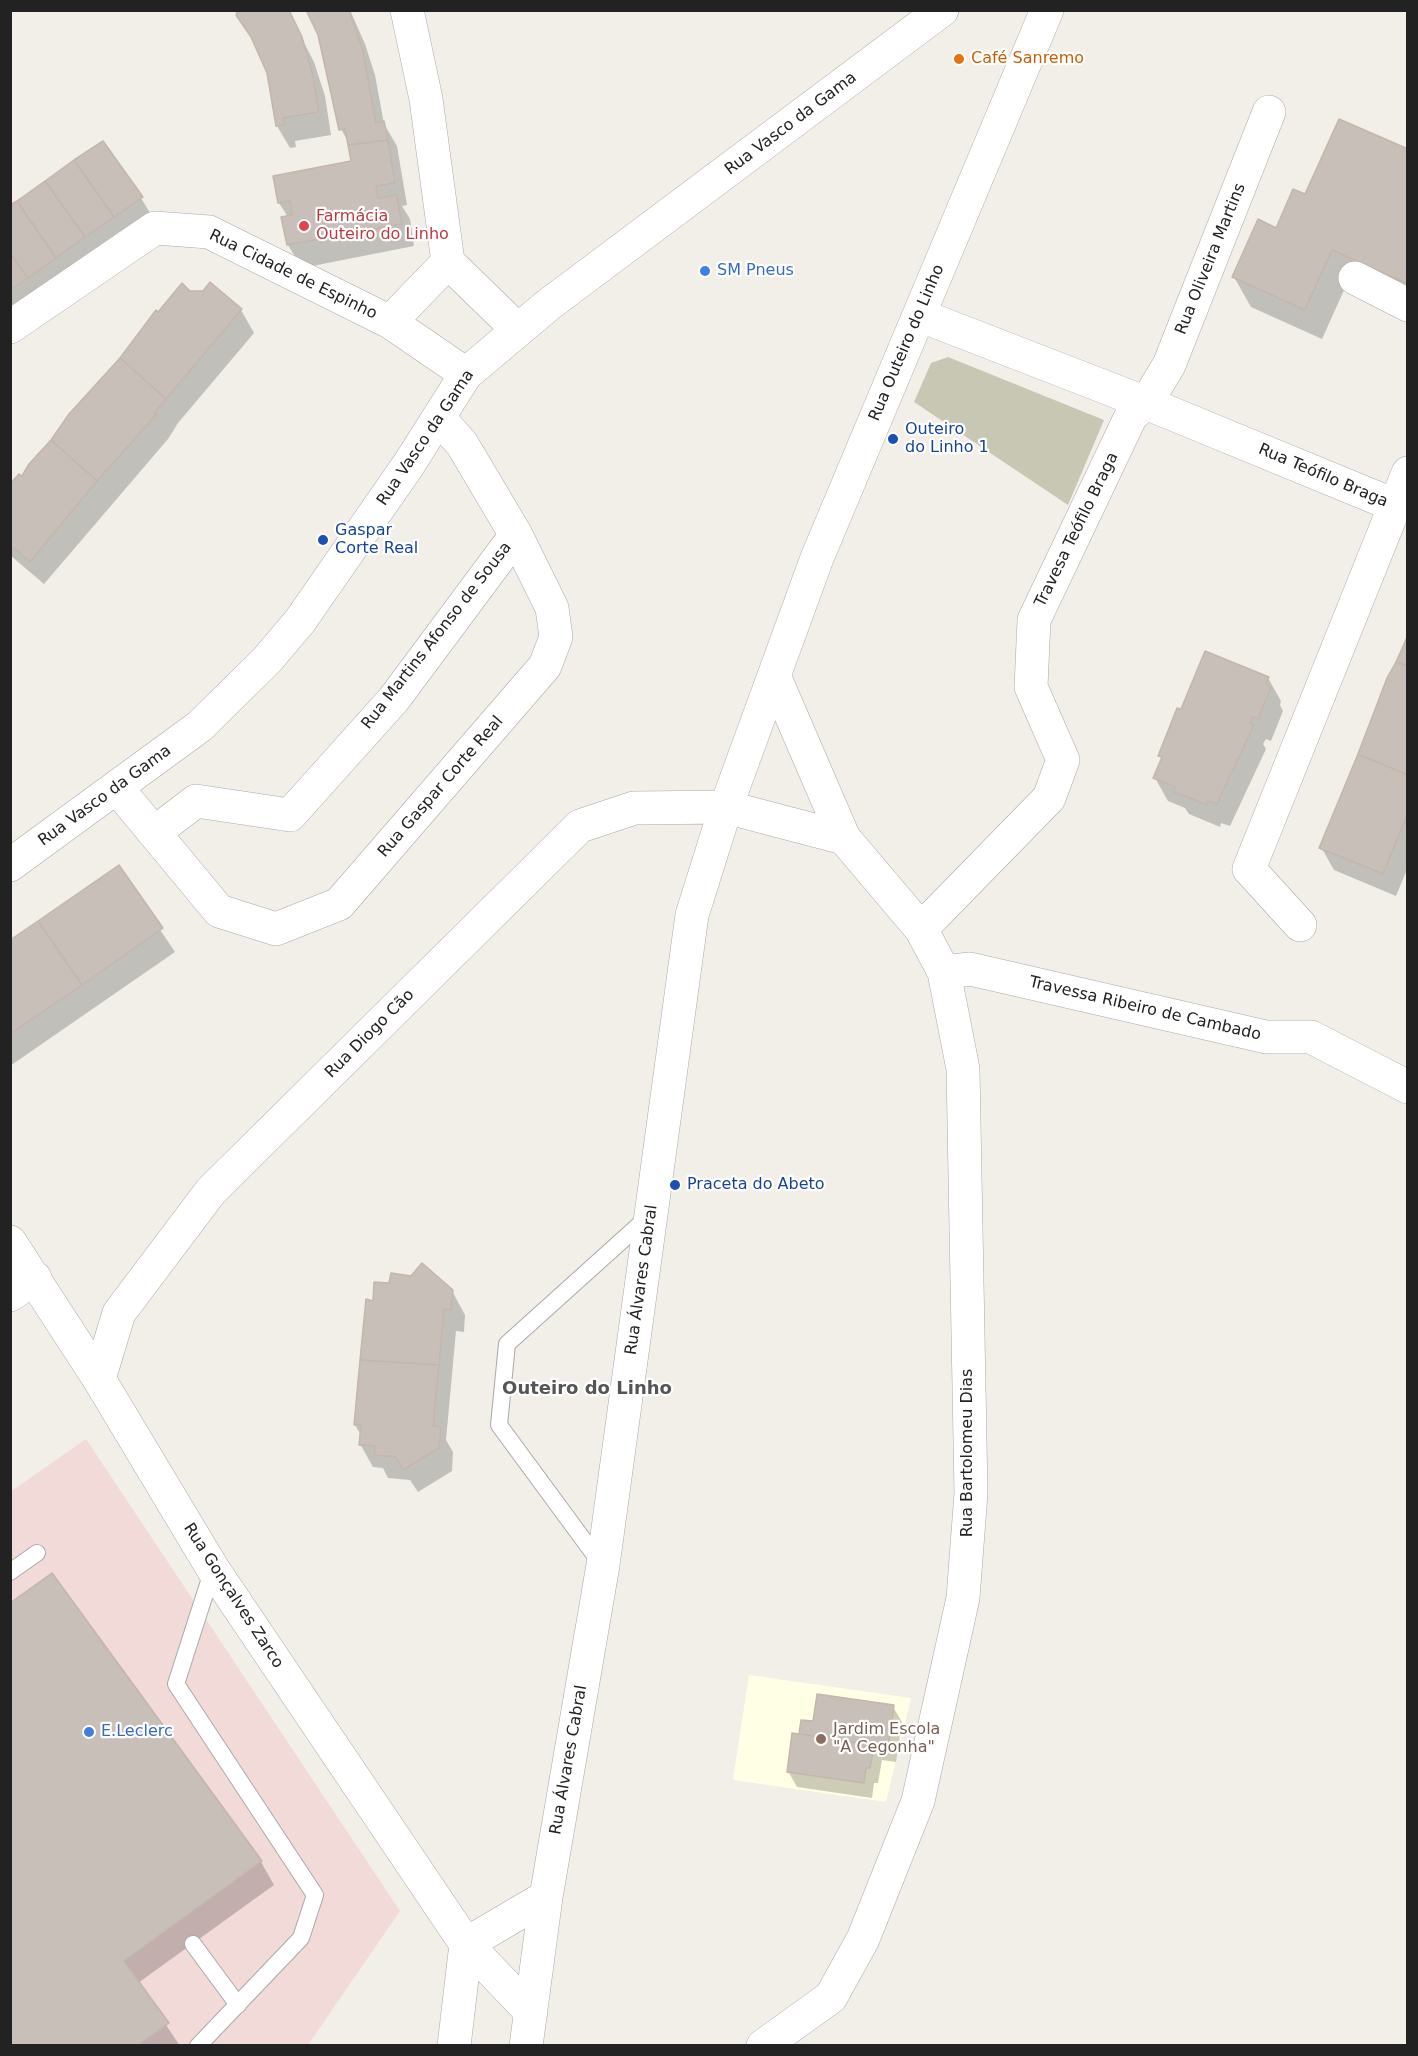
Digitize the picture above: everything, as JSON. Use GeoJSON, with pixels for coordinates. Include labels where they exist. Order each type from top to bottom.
{"type":"FeatureCollection","features":[{"type":"Feature","properties":{"kind":"street"},"geometry":{"type":"LineString","coordinates":[[407,10],[426,99],[448,262],[518,329]]}},
{"type":"Feature","properties":{"kind":"street","name":"Rua Vasco da Gama"},"geometry":{"type":"LineString","coordinates":[[10,865],[200,726],[267,660],[300,621],[439,418],[466,374],[518,329],[942,10]]}},
{"type":"Feature","properties":{"kind":"street","name":"Rua Outeiro do Linho"},"geometry":{"type":"LineString","coordinates":[[726,807],[817,558],[1047,10]]}},
{"type":"Feature","properties":{"kind":"street","name":"Rua Oliveira Martins"},"geometry":{"type":"LineString","coordinates":[[1146,403],[1169,365],[1269,112]]}},
{"type":"Feature","properties":{"kind":"street","name":"Rua Cidade de Espinho"},"geometry":{"type":"LineString","coordinates":[[10,327],[155,228],[208,232],[390,322],[466,374]]}},
{"type":"Feature","properties":{"kind":"street"},"geometry":{"type":"LineString","coordinates":[[390,322],[448,262]]}},
{"type":"Feature","properties":{"kind":"street"},"geometry":{"type":"LineString","coordinates":[[1355,278],[1407,305]]}},
{"type":"Feature","properties":{"kind":"street","name":"Rua Teófilo Braga"},"geometry":{"type":"LineString","coordinates":[[919,315],[1146,403],[1394,505],[1249,869],[1300,925]]}},
{"type":"Feature","properties":{"kind":"street","name":"Travesa Teófilo Braga"},"geometry":{"type":"LineString","coordinates":[[921,929],[1049,798],[1063,760],[1032,687],[1034,620],[1131,416],[1146,403]]}},
{"type":"Feature","properties":{"kind":"street","name":"Rua Gaspar Corte Real"},"geometry":{"type":"LineString","coordinates":[[117,788],[219,911],[276,928],[339,904],[545,666],[556,637],[552,608],[516,535],[462,444],[439,418]]}},
{"type":"Feature","properties":{"kind":"street"},"geometry":{"type":"LineString","coordinates":[[1394,505],[1407,473]]}},
{"type":"Feature","properties":{"kind":"street","name":"Rua Martins Afonso de Sousa"},"geometry":{"type":"LineString","coordinates":[[154,833],[196,801],[290,816],[394,699],[516,535]]}},
{"type":"Feature","properties":{"kind":"street","name":"Rua Bartolomeu Dias"},"geometry":{"type":"LineString","coordinates":[[763,2046],[831,1997],[863,1939],[918,1801],[963,1598],[971,1493],[963,1069],[944,972],[921,929],[844,838],[775,678]]}},
{"type":"Feature","properties":{"kind":"street","name":"Rua Diogo Cão"},"geometry":{"type":"LineString","coordinates":[[99,1379],[119,1313],[211,1191],[580,826],[634,808],[726,807],[844,838]]}},
{"type":"Feature","properties":{"kind":"street","name":"Rua Álvares Cabral"},"geometry":{"type":"LineString","coordinates":[[526,2046],[546,1897],[603,1565],[692,915],[726,807]]}},
{"type":"Feature","properties":{"kind":"street","name":"Travessa Ribeiro de Cambado"},"geometry":{"type":"LineString","coordinates":[[944,972],[970,969],[1266,1037],[1311,1037],[1407,1087]]}},
{"type":"Feature","properties":{"kind":"street","name":"Rua Gonçalves Zarco"},"geometry":{"type":"LineString","coordinates":[[10,1242],[23,1286],[99,1379],[213,1569],[466,1944]]}},
{"type":"Feature","properties":{"kind":"street"},"geometry":{"type":"LineString","coordinates":[[466,1944],[546,1897]]}},
{"type":"Feature","properties":{"kind":"street"},"geometry":{"type":"LineString","coordinates":[[466,1944],[531,2012]]}},
{"type":"Feature","properties":{"kind":"street"},"geometry":{"type":"LineString","coordinates":[[454,2046],[466,1944]]}},
{"type":"Feature","properties":{"kind":"lane"},"geometry":{"type":"LineString","coordinates":[[603,1565],[499,1425],[507,1344],[651,1214]]}},
{"type":"Feature","properties":{"kind":"lane"},"geometry":{"type":"LineString","coordinates":[[10,1572],[37,1553]]}},
{"type":"Feature","properties":{"kind":"lane"},"geometry":{"type":"LineString","coordinates":[[198,2046],[300,1938],[315,1896],[176,1684],[213,1569]]}},
{"type":"Feature","properties":{"kind":"lane"},"geometry":{"type":"LineString","coordinates":[[193,1944],[238,2005]]}},
{"type":"Feature","properties":{"kind":"shaded area"},"geometry":{"type":"Polygon","coordinates":[[[948,357],[1104,420],[1068,505],[914,402],[931,363],[948,357]]]}},
{"type":"Feature","properties":{"kind":"shaded area"},"geometry":{"type":"Polygon","coordinates":[[[86,1439],[400,1911],[308,2045],[11,2045],[10,1492],[86,1439]]]}},
{"type":"Feature","properties":{"kind":"shaded area","name":"Jardim Escola \"A Cegonha\""},"geometry":{"type":"Polygon","coordinates":[[[749,1675],[911,1698],[886,1802],[733,1780],[749,1675]]]}},
{"type":"Feature","properties":{"kind":"building"},"geometry":{"type":"Polygon","coordinates":[[[240,10],[289,10],[302,37],[312,72],[319,112],[283,118],[284,125],[276,126],[267,73],[251,37],[236,15],[240,10]]]}},
{"type":"Feature","properties":{"kind":"building"},"geometry":{"type":"Polygon","coordinates":[[[306,10],[349,10],[363,51],[376,123],[384,121],[388,140],[348,145],[345,129],[339,130],[318,35],[306,10]]]}},
{"type":"Feature","properties":{"kind":"building"},"geometry":{"type":"Polygon","coordinates":[[[1339,119],[1408,149],[1408,284],[1332,250],[1305,310],[1232,277],[1258,219],[1276,228],[1293,189],[1305,194],[1339,119]]]}},
{"type":"Feature","properties":{"kind":"building"},"geometry":{"type":"Polygon","coordinates":[[[388,140],[395,183],[376,186],[378,198],[397,195],[402,224],[287,245],[281,217],[292,215],[290,201],[278,203],[273,176],[351,161],[348,145],[388,140]]]}},
{"type":"Feature","properties":{"kind":"building"},"geometry":{"type":"Polygon","coordinates":[[[103,141],[143,197],[114,217],[74,160],[103,141]]]}},
{"type":"Feature","properties":{"kind":"building"},"geometry":{"type":"Polygon","coordinates":[[[74,160],[114,217],[85,237],[45,181],[74,160]]]}},
{"type":"Feature","properties":{"kind":"building"},"geometry":{"type":"Polygon","coordinates":[[[45,181],[85,237],[56,258],[17,201],[45,181]]]}},
{"type":"Feature","properties":{"kind":"building"},"geometry":{"type":"Polygon","coordinates":[[[17,201],[56,258],[28,278],[10,253],[10,205],[17,201]]]}},
{"type":"Feature","properties":{"kind":"building"},"geometry":{"type":"Polygon","coordinates":[[[10,253],[28,278],[10,290],[10,253]]]}},
{"type":"Feature","properties":{"kind":"building"},"geometry":{"type":"Polygon","coordinates":[[[210,282],[242,309],[166,399],[120,358],[156,310],[158,312],[182,283],[190,291],[203,291],[210,282]]]}},
{"type":"Feature","properties":{"kind":"building"},"geometry":{"type":"Polygon","coordinates":[[[120,358],[166,399],[154,414],[156,415],[97,481],[51,440],[69,414],[120,358]]]}},
{"type":"Feature","properties":{"kind":"building"},"geometry":{"type":"Polygon","coordinates":[[[51,440],[97,481],[30,562],[10,545],[10,484],[19,474],[22,476],[29,464],[51,440]]]}},
{"type":"Feature","properties":{"kind":"building"},"geometry":{"type":"Polygon","coordinates":[[[1408,635],[1408,666],[1396,662],[1408,635]]]}},
{"type":"Feature","properties":{"kind":"building"},"geometry":{"type":"Polygon","coordinates":[[[1205,651],[1269,677],[1266,684],[1271,687],[1258,719],[1253,717],[1250,723],[1254,725],[1217,804],[1208,801],[1207,805],[1174,792],[1175,787],[1153,778],[1162,757],[1158,756],[1177,708],[1181,709],[1205,651]]]}},
{"type":"Feature","properties":{"kind":"building"},"geometry":{"type":"Polygon","coordinates":[[[1396,662],[1408,666],[1408,775],[1358,754],[1387,678],[1396,662]]]}},
{"type":"Feature","properties":{"kind":"building"},"geometry":{"type":"Polygon","coordinates":[[[1358,754],[1408,775],[1408,813],[1383,874],[1319,848],[1358,754]]]}},
{"type":"Feature","properties":{"kind":"building"},"geometry":{"type":"Polygon","coordinates":[[[119,865],[163,928],[82,985],[38,921],[119,865]]]}},
{"type":"Feature","properties":{"kind":"building"},"geometry":{"type":"Polygon","coordinates":[[[38,921],[82,985],[10,1034],[10,940],[38,921]]]}},
{"type":"Feature","properties":{"kind":"building"},"geometry":{"type":"Polygon","coordinates":[[[422,1263],[453,1290],[451,1310],[444,1309],[439,1365],[360,1360],[366,1299],[373,1301],[374,1282],[389,1283],[391,1273],[411,1276],[422,1263]]]}},
{"type":"Feature","properties":{"kind":"building"},"geometry":{"type":"Polygon","coordinates":[[[360,1360],[439,1365],[433,1426],[441,1427],[439,1448],[403,1470],[396,1457],[374,1455],[375,1446],[359,1445],[361,1425],[354,1425],[360,1360]]]}},
{"type":"Feature","properties":{"kind":"building","name":"E.Leclerc"},"geometry":{"type":"Polygon","coordinates":[[[52,1573],[262,1861],[124,1961],[169,2023],[137,2046],[10,2046],[10,1603],[52,1573]]]}},
{"type":"Feature","properties":{"kind":"building"},"geometry":{"type":"Polygon","coordinates":[[[817,1694],[894,1705],[888,1747],[799,1734],[801,1720],[813,1721],[817,1694]]]}},
{"type":"Feature","properties":{"kind":"building"},"geometry":{"type":"Polygon","coordinates":[[[792,1733],[874,1745],[870,1768],[866,1768],[864,1783],[787,1772],[792,1733]]]}},
{"type":"Feature","properties":{"kind":"place","name":"Café Sanremo"},"geometry":{"type":"Point","coordinates":[959,59]}},
{"type":"Feature","properties":{"kind":"place","name":"Farmácia Outeiro do Linho"},"geometry":{"type":"Point","coordinates":[304,226]}},
{"type":"Feature","properties":{"kind":"place","name":"SM Pneus"},"geometry":{"type":"Point","coordinates":[705,271]}},
{"type":"Feature","properties":{"kind":"place","name":"Outeiro do Linho 1"},"geometry":{"type":"Point","coordinates":[893,439]}},
{"type":"Feature","properties":{"kind":"place","name":"Gaspar Corte Real"},"geometry":{"type":"Point","coordinates":[323,540]}},
{"type":"Feature","properties":{"kind":"place","name":"Praceta do Abeto"},"geometry":{"type":"Point","coordinates":[675,1185]}},
{"type":"Feature","properties":{"kind":"place","name":"E.Leclerc"},"geometry":{"type":"Point","coordinates":[89,1732]}},
{"type":"Feature","properties":{"kind":"place","name":"Jardim Escola \"A Cegonha\""},"geometry":{"type":"Point","coordinates":[821,1739]}},
{"type":"Feature","properties":{"kind":"district","name":"Outeiro do Linho"},"geometry":{"type":"Point","coordinates":[587,1389]}}]}
